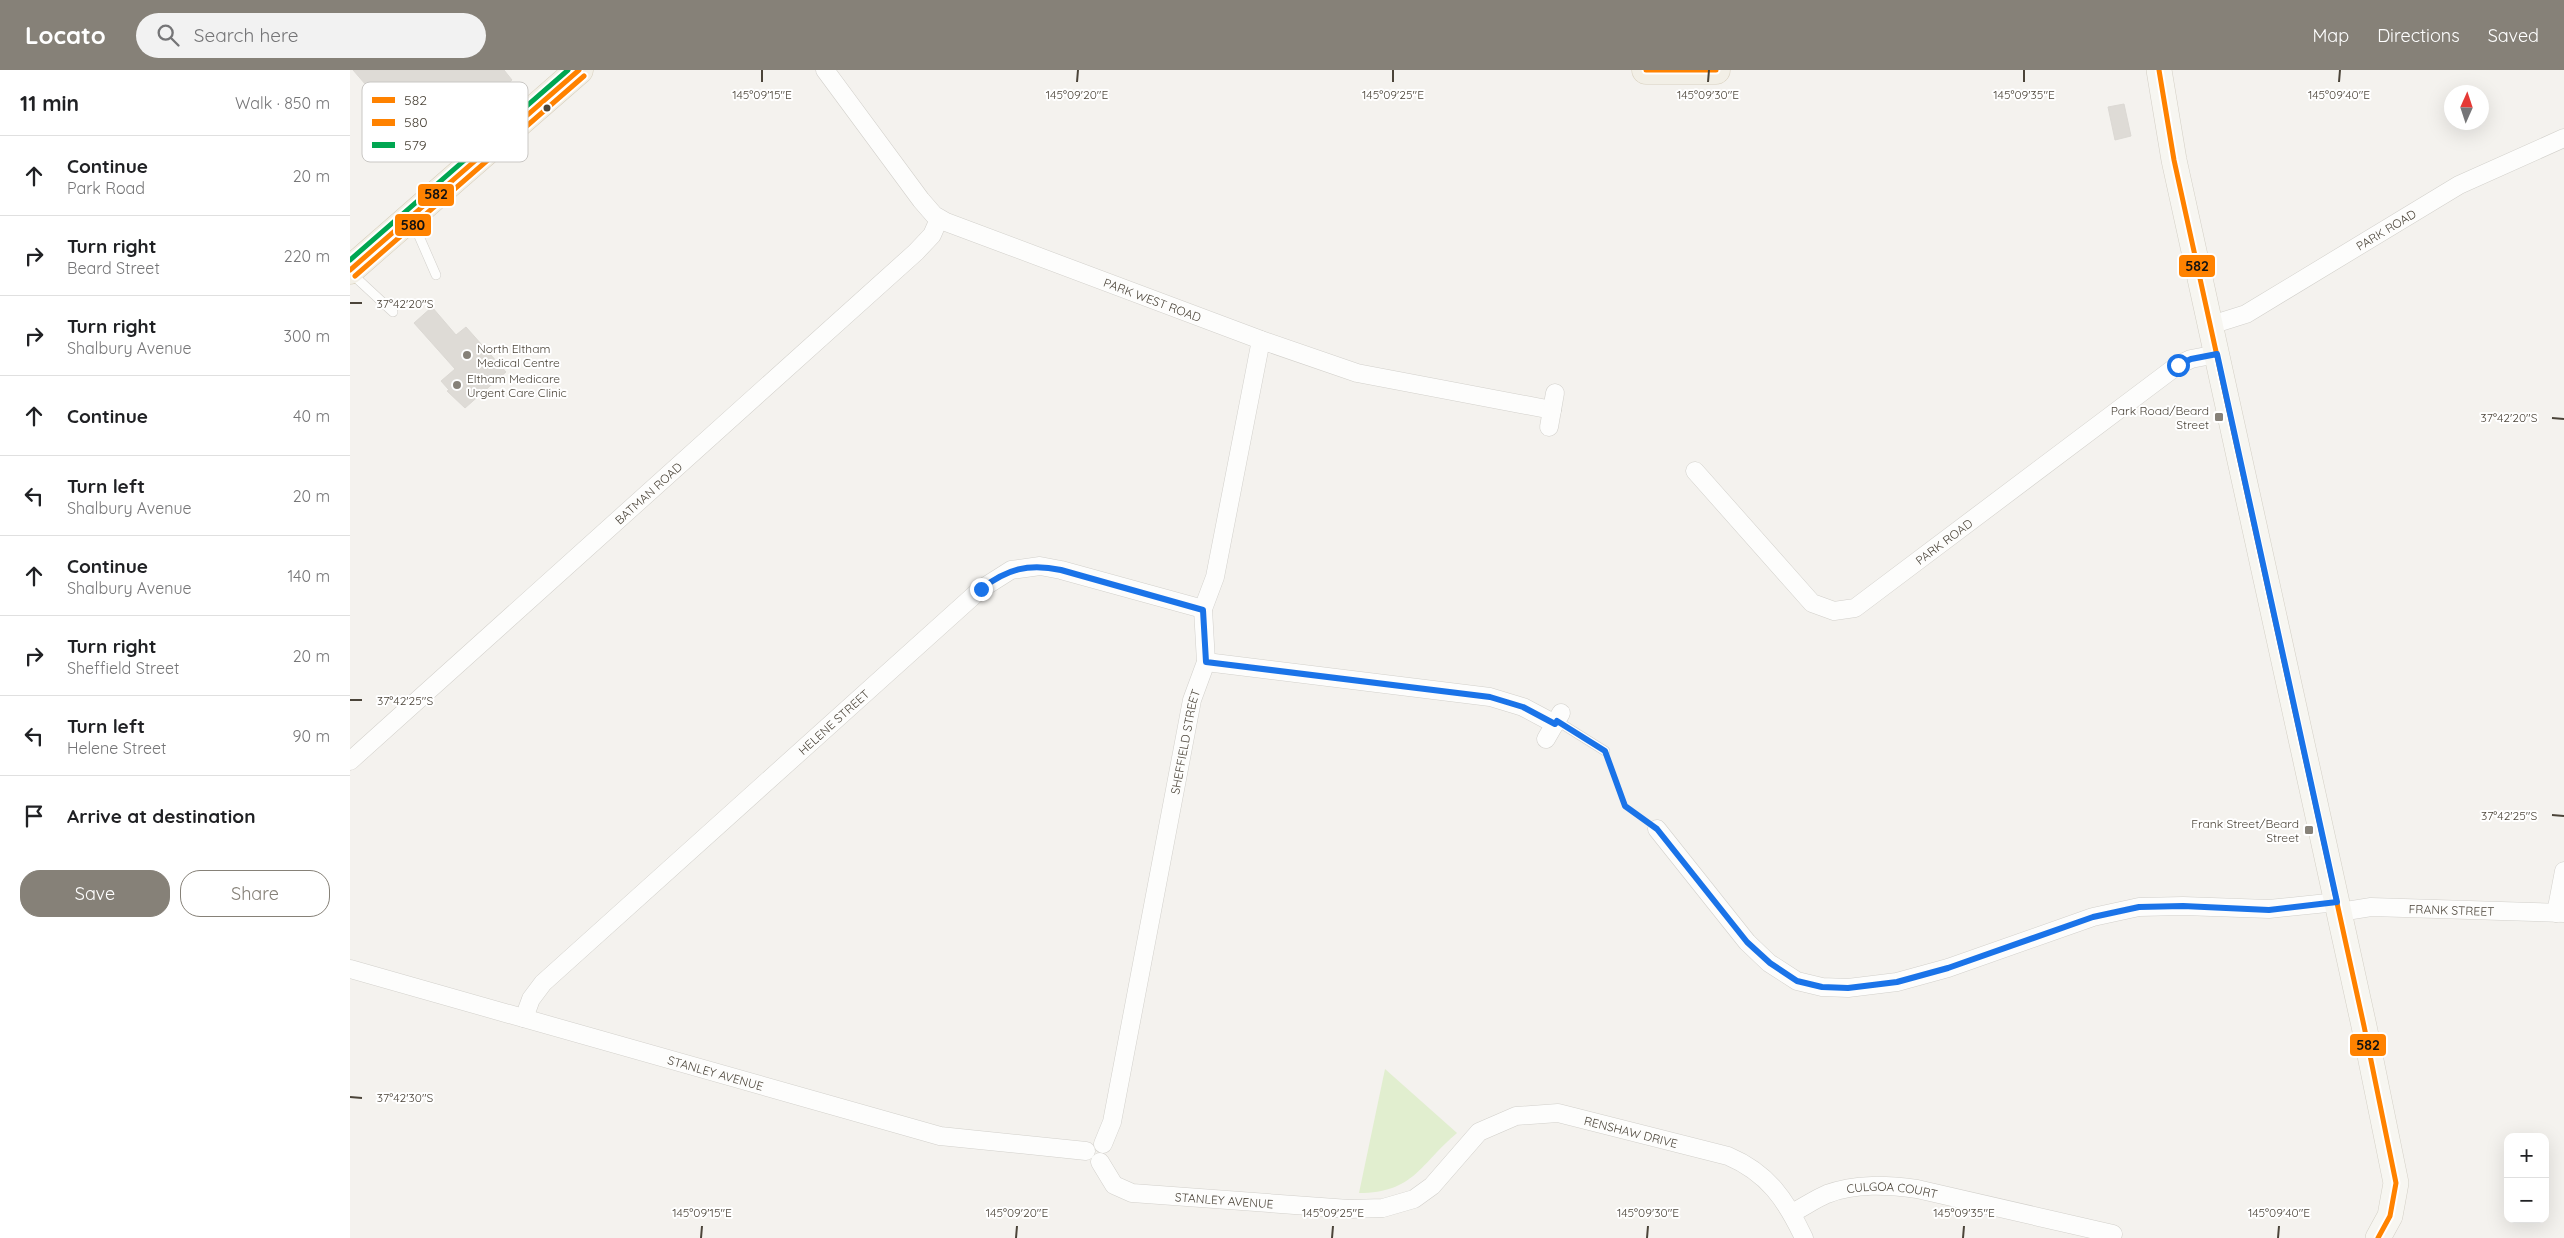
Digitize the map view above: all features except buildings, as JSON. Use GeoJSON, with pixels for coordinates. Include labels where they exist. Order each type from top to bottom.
{"type":"FeatureCollection","features":[{"type":"Feature","properties":{"kind":"main road"},"geometry":{"type":"LineString","coordinates":[[528,114],[578,70]]}},
{"type":"Feature","properties":{"kind":"main road"},"geometry":{"type":"LineString","coordinates":[[1646,70],[1716,70]]}},
{"type":"Feature","properties":{"kind":"main road"},"geometry":{"type":"LineString","coordinates":[[350,272],[473,162]]}},
{"type":"Feature","properties":{"kind":"street","name":"PARK WEST ROAD"},"geometry":{"type":"LineString","coordinates":[[825,70],[921,200],[939,219],[971,233],[1261,340],[1372,377],[1552,410]]}},
{"type":"Feature","properties":{"kind":"street"},"geometry":{"type":"LineString","coordinates":[[2159,70],[2174,160],[2339,907],[2396,1183],[2390,1216],[2378,1238]]}},
{"type":"Feature","properties":{"kind":"street","name":"PARK ROAD"},"geometry":{"type":"LineString","coordinates":[[2211,325],[2246,314],[2458,186],[2564,138]]}},
{"type":"Feature","properties":{"kind":"street","name":"BATMAN ROAD"},"geometry":{"type":"LineString","coordinates":[[350,761],[916,252],[932,235],[939,219]]}},
{"type":"Feature","properties":{"kind":"street","name":"SHEFFIELD STREET"},"geometry":{"type":"LineString","coordinates":[[1093,1157],[1092,1143],[1103,1144],[1112,1122],[1192,700],[1206,662],[1203,610],[1215,577],[1261,340]]}},
{"type":"Feature","properties":{"kind":"street","name":"PARK ROAD"},"geometry":{"type":"LineString","coordinates":[[1695,470],[1812,602],[1834,611],[1855,608],[2178,365],[2191,359],[2217,354]]}},
{"type":"Feature","properties":{"kind":"street","name":"HELENE STREET"},"geometry":{"type":"LineString","coordinates":[[524,1018],[531,999],[543,983],[973,596],[1003,574],[1021,567],[1050,568],[1203,610]]}},
{"type":"Feature","properties":{"kind":"street"},"geometry":{"type":"LineString","coordinates":[[1206,662],[1490,697],[1523,707],[1555,724]]}},
{"type":"Feature","properties":{"kind":"street","name":"FRANK STREET"},"geometry":{"type":"LineString","coordinates":[[1657,829],[1747,942],[1770,963],[1797,981],[1822,987],[1848,988],[1897,982],[1948,968],[2093,917],[2139,907],[2192,906],[2269,910],[2371,907],[2560,913]]}},
{"type":"Feature","properties":{"kind":"street"},"geometry":{"type":"LineString","coordinates":[[2560,913],[2564,871]]}},
{"type":"Feature","properties":{"kind":"street","name":"STANLEY AVENUE"},"geometry":{"type":"LineString","coordinates":[[350,969],[940,1136],[1093,1157],[1114,1185],[1132,1193],[1368,1209],[1398,1206],[1414,1199],[1442,1175]]}},
{"type":"Feature","properties":{"kind":"street","name":"RENSHAW DRIVE"},"geometry":{"type":"LineString","coordinates":[[1442,1175],[1479,1132],[1516,1116],[1558,1113],[1728,1156],[1747,1164],[1782,1197],[1804,1238]]}},
{"type":"Feature","properties":{"kind":"street","name":"CULGOA COURT"},"geometry":{"type":"LineString","coordinates":[[1792,1213],[1828,1194],[1851,1188],[1888,1186],[1917,1189],[2113,1234]]}},
{"type":"Feature","properties":{"kind":"lane"},"geometry":{"type":"LineString","coordinates":[[411,217],[436,275]]}},
{"type":"Feature","properties":{"kind":"lane"},"geometry":{"type":"LineString","coordinates":[[350,272],[393,312]]}},
{"type":"Feature","properties":{"kind":"lane"},"geometry":{"type":"LineString","coordinates":[[1555,724],[1605,751]]}},
{"type":"Feature","properties":{"kind":"path"},"geometry":{"type":"LineString","coordinates":[[1605,751],[1625,806],[1657,829]]}},
{"type":"Feature","properties":{"kind":"green space"},"geometry":{"type":"Polygon","coordinates":[[[1385,1069],[1457,1133],[1415,1175],[1404,1182],[1377,1192],[1359,1193],[1385,1069]]]}},
{"type":"Feature","properties":{"kind":"transit line","name":"579"},"geometry":{"type":"LineString","coordinates":[[528,105],[568,70]]}},
{"type":"Feature","properties":{"kind":"transit line","name":"582"},"geometry":{"type":"LineString","coordinates":[[528,115],[579,70]]}},
{"type":"Feature","properties":{"kind":"transit line","name":"582"},"geometry":{"type":"LineString","coordinates":[[1646,70],[1716,70]]}},
{"type":"Feature","properties":{"kind":"transit line","name":"582"},"geometry":{"type":"LineString","coordinates":[[2159,70],[2174,160],[2364,1026],[2396,1183],[2390,1216],[2378,1238]]}},
{"type":"Feature","properties":{"kind":"transit line","name":"580"},"geometry":{"type":"LineString","coordinates":[[528,125],[584,76]]}},
{"type":"Feature","properties":{"kind":"transit line","name":"579"},"geometry":{"type":"LineString","coordinates":[[350,260],[462,162]]}},
{"type":"Feature","properties":{"kind":"transit line","name":"582"},"geometry":{"type":"LineString","coordinates":[[350,270],[474,162]]}},
{"type":"Feature","properties":{"kind":"transit line","name":"580"},"geometry":{"type":"LineString","coordinates":[[355,276],[486,162]]}},
{"type":"Feature","properties":{"kind":"place","name":"North Eltham Medical Centre"},"geometry":{"type":"Point","coordinates":[467,355]}},
{"type":"Feature","properties":{"kind":"place","name":"Eltham Medicare Urgent Care Clinic"},"geometry":{"type":"Point","coordinates":[457,385]}},
{"type":"Feature","properties":{"kind":"place","name":"Park Road/Beard Street"},"geometry":{"type":"Point","coordinates":[2219,417]}},
{"type":"Feature","properties":{"kind":"place","name":"Frank Street/Beard Street"},"geometry":{"type":"Point","coordinates":[2309,830]}},
{"type":"Feature","properties":{"kind":"route"},"geometry":{"type":"LineString","coordinates":[[981,589],[1003,574],[1021,567],[1040,566],[1061,570],[1203,610],[1206,662],[1474,694],[1523,707],[1555,724],[1557,721],[1591,740],[1605,751],[1625,806],[1657,829],[1747,942],[1770,963],[1797,981],[1822,987],[1848,988],[1897,982],[1948,968],[2093,917],[2139,907],[2246,907],[2269,910],[2337,902],[2217,354],[2191,359],[2178,365]]}}]}
